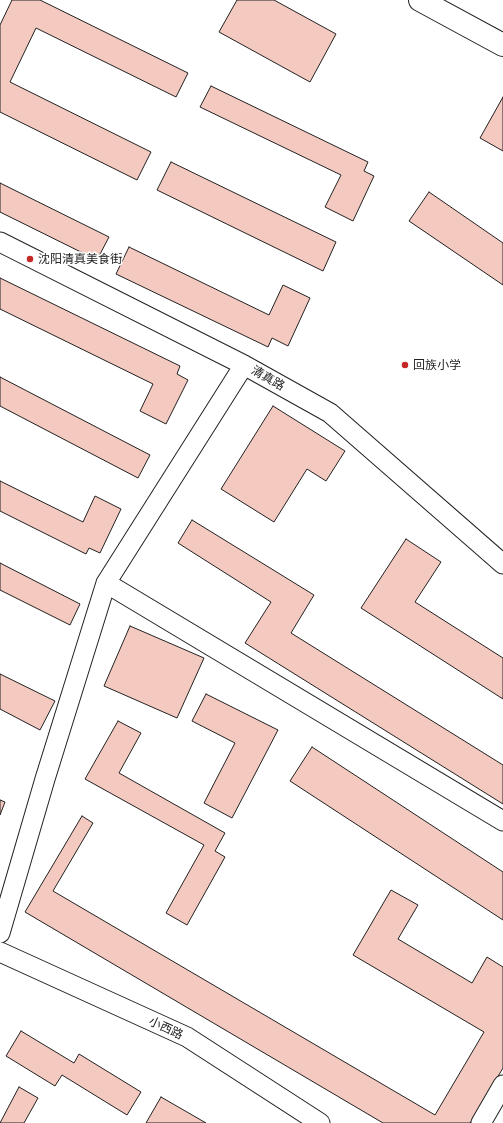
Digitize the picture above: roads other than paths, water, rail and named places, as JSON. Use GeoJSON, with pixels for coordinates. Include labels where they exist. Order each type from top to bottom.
{"type":"FeatureCollection","features":[{"type":"Feature","properties":{"kind":"main road"},"geometry":{"type":"LineString","coordinates":[[420,0],[503,46]]}},
{"type":"Feature","properties":{"kind":"street","name":"清真路"},"geometry":{"type":"LineString","coordinates":[[0,242],[244,365],[330,413],[503,564]]}},
{"type":"Feature","properties":{"kind":"street"},"geometry":{"type":"LineString","coordinates":[[0,933],[45,779],[106,583],[244,365]]}},
{"type":"Feature","properties":{"kind":"street"},"geometry":{"type":"LineString","coordinates":[[106,583],[503,822]]}},
{"type":"Feature","properties":{"kind":"street","name":"小西路"},"geometry":{"type":"LineString","coordinates":[[0,952],[187,1037],[320,1123]]}},
{"type":"Feature","properties":{"kind":"street"},"geometry":{"type":"LineString","coordinates":[[481,1123],[503,1085]]}},
{"type":"Feature","properties":{"kind":"place","name":"沈阳清真美食街"},"geometry":{"type":"Point","coordinates":[30,259]}},
{"type":"Feature","properties":{"kind":"place","name":"回族小学"},"geometry":{"type":"Point","coordinates":[405,365]}}]}
